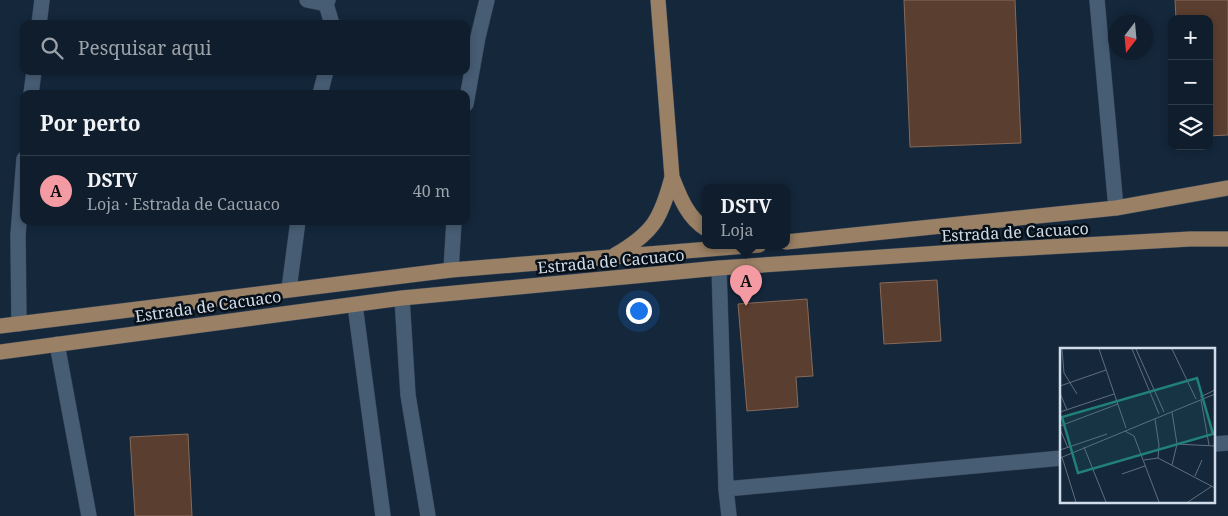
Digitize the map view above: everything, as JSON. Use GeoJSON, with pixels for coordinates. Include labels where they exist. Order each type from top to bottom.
{"type":"FeatureCollection","features":[{"type":"Feature","properties":{"kind":"main road"},"geometry":{"type":"LineString","coordinates":[[658,0],[672,177],[681,201],[696,223],[702,227]]}},
{"type":"Feature","properties":{"kind":"main road"},"geometry":{"type":"LineString","coordinates":[[611,257],[633,244],[653,226],[665,203],[672,177]]}},
{"type":"Feature","properties":{"kind":"main road","name":"Estrada de Cacuaco"},"geometry":{"type":"LineString","coordinates":[[790,242],[1116,208],[1228,188]]}},
{"type":"Feature","properties":{"kind":"main road","name":"Estrada de Cacuaco"},"geometry":{"type":"LineString","coordinates":[[0,352],[402,298],[719,268],[1190,239],[1228,239]]}},
{"type":"Feature","properties":{"kind":"main road","name":"Estrada de Cacuaco"},"geometry":{"type":"LineString","coordinates":[[0,326],[451,270],[704,249]]}},
{"type":"Feature","properties":{"kind":"street"},"geometry":{"type":"LineString","coordinates":[[40,20],[42,0]]}},
{"type":"Feature","properties":{"kind":"street"},"geometry":{"type":"LineString","coordinates":[[307,0],[327,2],[331,20]]}},
{"type":"Feature","properties":{"kind":"street"},"geometry":{"type":"LineString","coordinates":[[469,90],[478,37],[488,0]]}},
{"type":"Feature","properties":{"kind":"street"},"geometry":{"type":"LineString","coordinates":[[1097,0],[1116,208]]}},
{"type":"Feature","properties":{"kind":"street"},"geometry":{"type":"LineString","coordinates":[[32,90],[33,75]]}},
{"type":"Feature","properties":{"kind":"street"},"geometry":{"type":"LineString","coordinates":[[321,90],[325,75]]}},
{"type":"Feature","properties":{"kind":"street"},"geometry":{"type":"LineString","coordinates":[[19,324],[18,235],[20,210]]}},
{"type":"Feature","properties":{"kind":"street"},"geometry":{"type":"LineString","coordinates":[[289,289],[297,225]]}},
{"type":"Feature","properties":{"kind":"street"},"geometry":{"type":"LineString","coordinates":[[451,270],[454,225]]}},
{"type":"Feature","properties":{"kind":"street"},"geometry":{"type":"LineString","coordinates":[[719,268],[726,489],[729,516]]}},
{"type":"Feature","properties":{"kind":"street"},"geometry":{"type":"LineString","coordinates":[[402,298],[408,395],[428,516]]}},
{"type":"Feature","properties":{"kind":"street"},"geometry":{"type":"LineString","coordinates":[[355,305],[383,516]]}},
{"type":"Feature","properties":{"kind":"street"},"geometry":{"type":"LineString","coordinates":[[57,344],[89,516]]}},
{"type":"Feature","properties":{"kind":"street"},"geometry":{"type":"LineString","coordinates":[[726,489],[1060,458]]}},
{"type":"Feature","properties":{"kind":"building"},"geometry":{"type":"Polygon","coordinates":[[[904,0],[1015,0],[1021,143],[910,147],[904,0]]]}},
{"type":"Feature","properties":{"kind":"building"},"geometry":{"type":"Polygon","coordinates":[[[1175,0],[1228,0],[1228,135],[1213,136],[1213,15],[1176,15],[1175,0]]]}},
{"type":"Feature","properties":{"kind":"building"},"geometry":{"type":"Polygon","coordinates":[[[937,280],[941,341],[884,344],[880,283],[937,280]]]}},
{"type":"Feature","properties":{"kind":"building"},"geometry":{"type":"Polygon","coordinates":[[[807,299],[813,376],[796,377],[798,407],[747,411],[738,304],[807,299]]]}},
{"type":"Feature","properties":{"kind":"building"},"geometry":{"type":"Polygon","coordinates":[[[188,434],[192,516],[135,516],[130,437],[188,434]]]}},
{"type":"Feature","properties":{"kind":"place","name":"DSTV"},"geometry":{"type":"Point","coordinates":[746,306]}}]}
